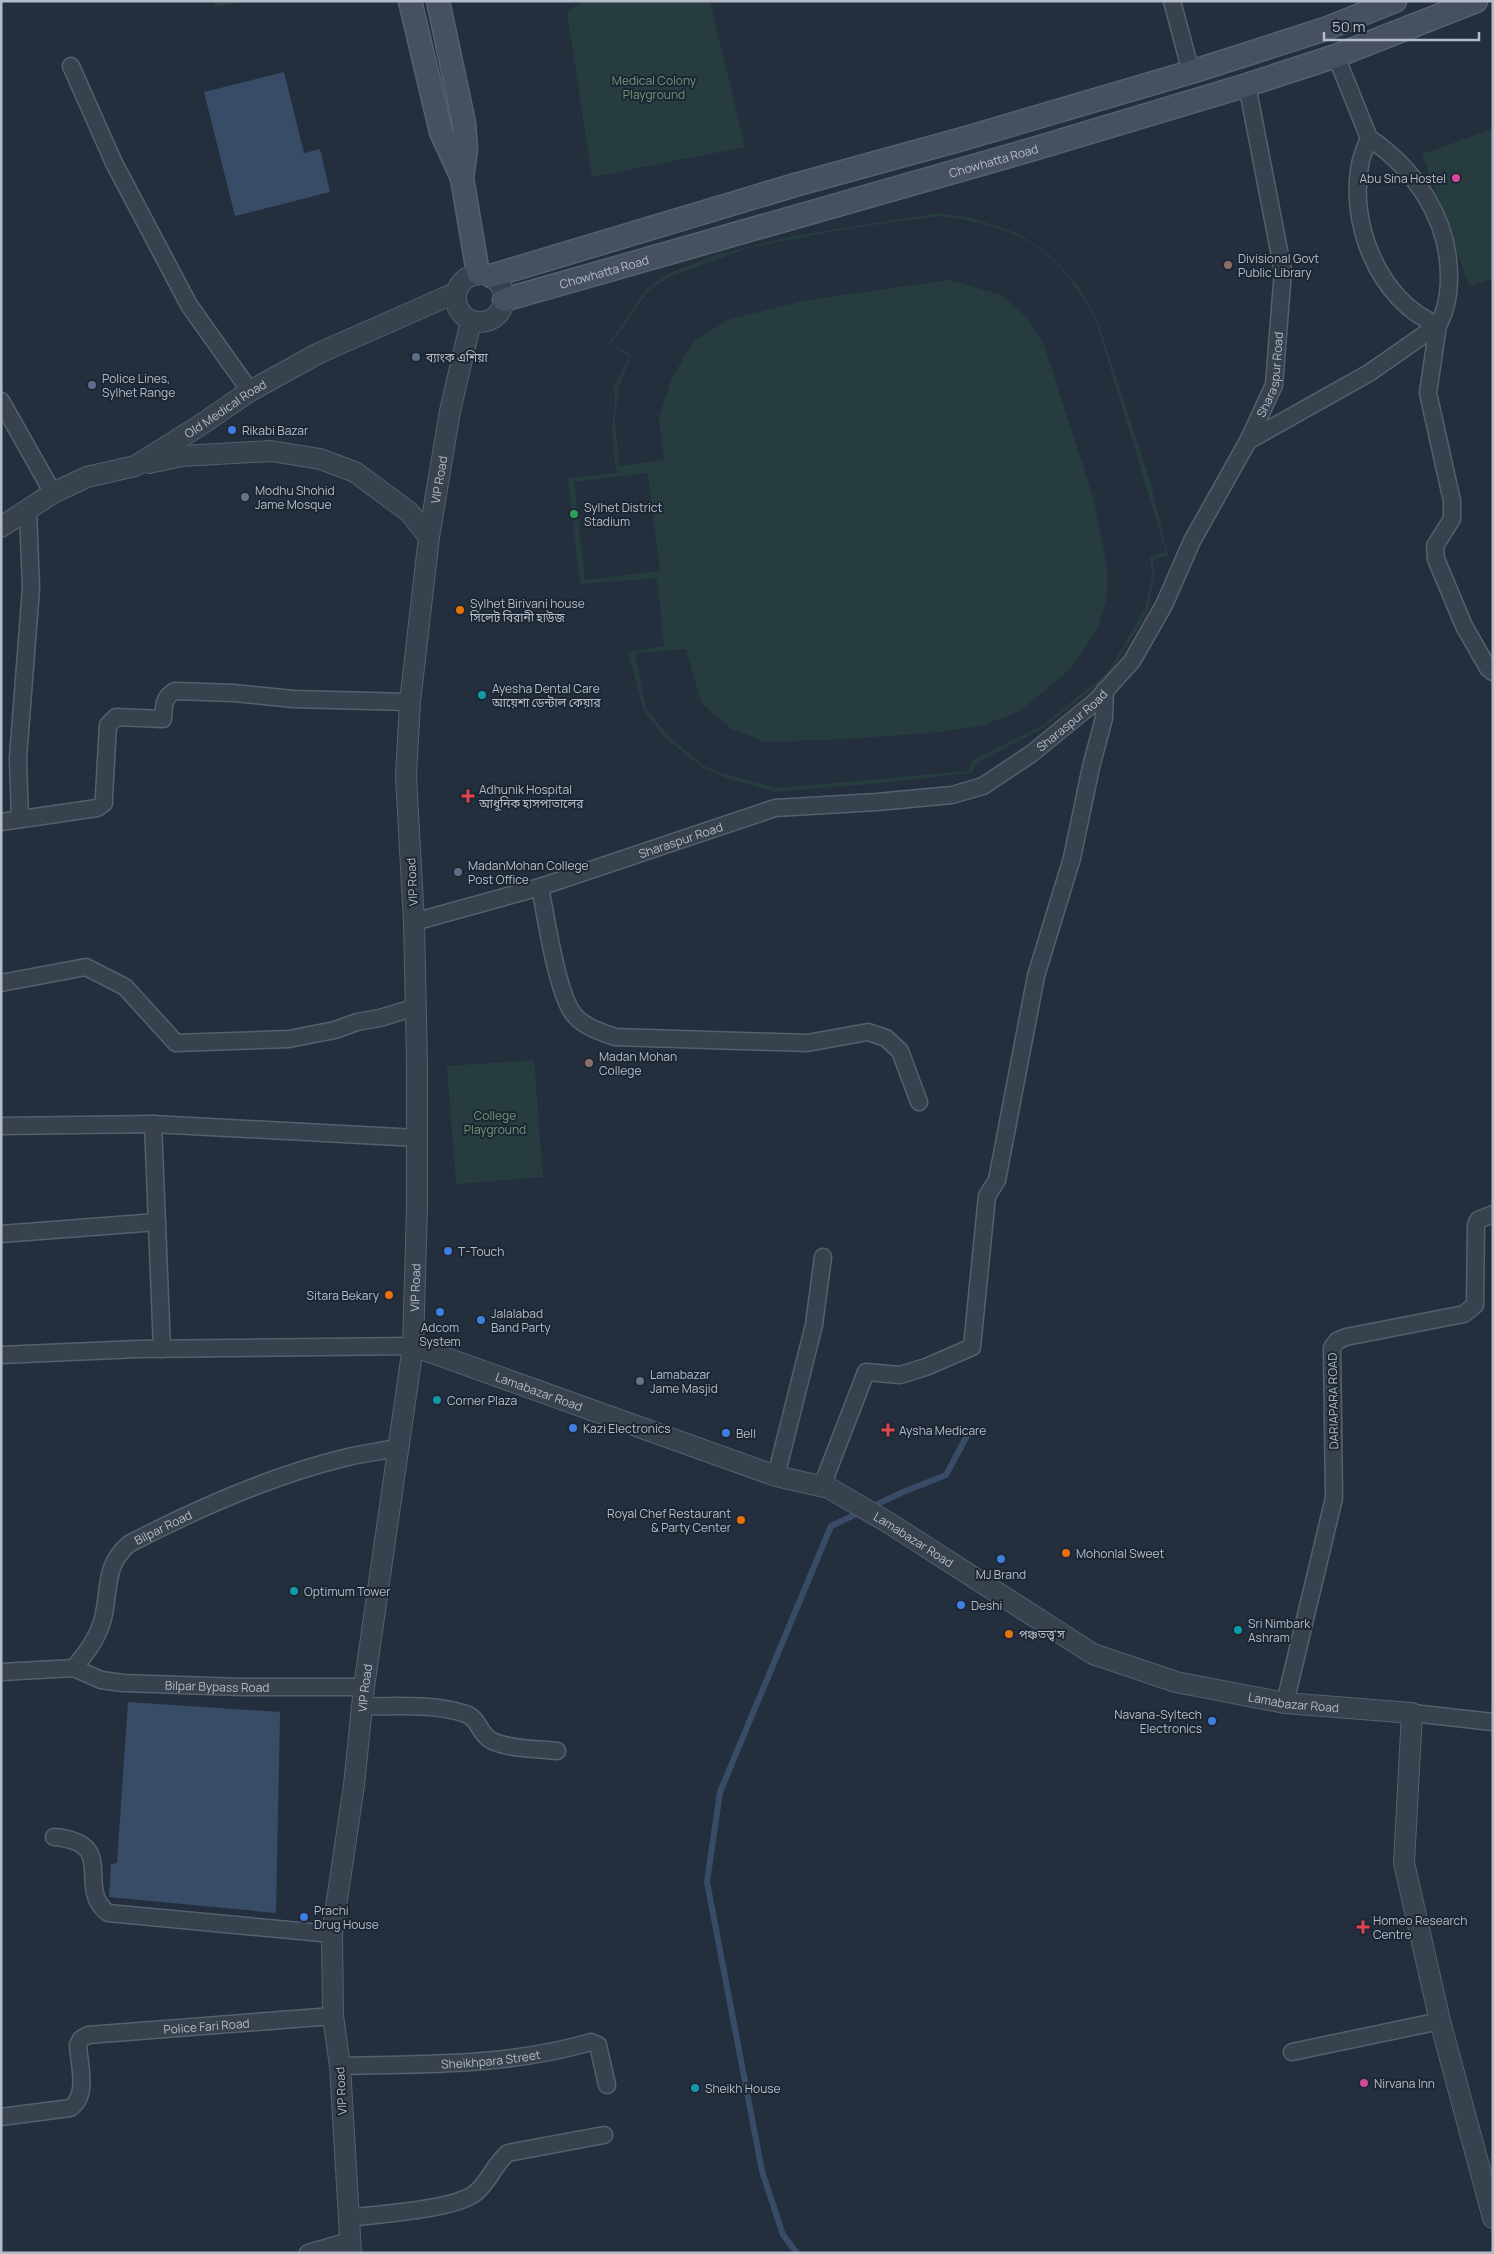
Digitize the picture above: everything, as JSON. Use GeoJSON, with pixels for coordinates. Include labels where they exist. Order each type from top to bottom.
{"type":"FeatureCollection","features":[{"type":"Feature","properties":{"kind":"main road"},"geometry":{"type":"LineString","coordinates":[[410,1],[441,132],[462,178],[484,275],[1191,72],[1325,29],[1395,1]]}},
{"type":"Feature","properties":{"kind":"main road"},"geometry":{"type":"LineString","coordinates":[[438,1],[464,123],[466,149],[462,178]]}},
{"type":"Feature","properties":{"kind":"main road","name":"Chowhatta Road"},"geometry":{"type":"LineString","coordinates":[[504,300],[1030,150],[1246,85],[1336,56],[1476,1]]}},
{"type":"Feature","properties":{"kind":"main road"},"geometry":{"type":"LineString","coordinates":[[796,186],[804,214]]}},
{"type":"Feature","properties":{"kind":"street"},"geometry":{"type":"LineString","coordinates":[[1172,1],[1191,72]]}},
{"type":"Feature","properties":{"kind":"street"},"geometry":{"type":"LineString","coordinates":[[1336,56],[1369,138],[1388,151],[1404,167],[1430,202],[1440,222],[1447,248],[1449,284],[1445,308],[1438,325],[1428,393],[1452,501],[1452,519],[1435,546],[1436,559],[1464,626],[1488,668],[1493,672]]}},
{"type":"Feature","properties":{"kind":"street"},"geometry":{"type":"LineString","coordinates":[[71,66],[114,163],[189,305],[250,391]]}},
{"type":"Feature","properties":{"kind":"street","name":"Sharaspur Road"},"geometry":{"type":"LineString","coordinates":[[414,922],[540,887],[775,808],[943,796],[983,786],[1031,754],[1096,700],[1132,661],[1164,605],[1192,541],[1248,441],[1274,385],[1283,272],[1246,85]]}},
{"type":"Feature","properties":{"kind":"street"},"geometry":{"type":"LineString","coordinates":[[1369,138],[1361,160],[1358,191],[1362,224],[1370,249],[1384,280],[1396,296],[1413,312],[1438,325]]}},
{"type":"Feature","properties":{"kind":"street"},"geometry":{"type":"LineString","coordinates":[[484,275],[501,286],[504,300],[498,314],[486,322],[471,321],[460,313],[455,301],[455,293],[463,280],[484,275]]}},
{"type":"Feature","properties":{"kind":"street","name":"Old Medical Road"},"geometry":{"type":"LineString","coordinates":[[1,527],[53,493],[87,477],[135,466],[250,391],[318,353],[455,293]]}},
{"type":"Feature","properties":{"kind":"street","name":"VIP Road"},"geometry":{"type":"LineString","coordinates":[[350,2247],[340,2066],[333,2016],[332,1934],[354,1785],[363,1697],[414,1346],[417,1138],[416,1007],[414,922],[406,776],[410,702],[429,537],[450,411],[471,321]]}},
{"type":"Feature","properties":{"kind":"street"},"geometry":{"type":"LineString","coordinates":[[1248,441],[1369,373],[1438,325]]}},
{"type":"Feature","properties":{"kind":"street"},"geometry":{"type":"LineString","coordinates":[[1,401],[53,493]]}},
{"type":"Feature","properties":{"kind":"street"},"geometry":{"type":"LineString","coordinates":[[135,466],[182,456],[271,451],[320,459],[355,472],[409,512],[429,537]]}},
{"type":"Feature","properties":{"kind":"street"},"geometry":{"type":"LineString","coordinates":[[20,819],[18,758],[31,588],[28,510]]}},
{"type":"Feature","properties":{"kind":"street"},"geometry":{"type":"LineString","coordinates":[[826,1487],[866,1372],[900,1375],[926,1367],[972,1347],[987,1196],[997,1180],[1036,976],[1072,858],[1091,767],[1104,718],[1105,690]]}},
{"type":"Feature","properties":{"kind":"street"},"geometry":{"type":"LineString","coordinates":[[1,822],[97,808],[101,805],[104,796],[108,725],[116,717],[163,720],[165,698],[174,691],[234,693],[293,699],[410,702]]}},
{"type":"Feature","properties":{"kind":"street"},"geometry":{"type":"LineString","coordinates":[[540,887],[567,1005],[576,1017],[595,1030],[615,1037],[807,1043],[868,1032],[886,1038],[900,1051],[919,1102]]}},
{"type":"Feature","properties":{"kind":"street"},"geometry":{"type":"LineString","coordinates":[[1,983],[86,967],[125,987],[176,1043],[289,1039],[335,1030],[357,1022],[380,1018],[416,1007]]}},
{"type":"Feature","properties":{"kind":"street"},"geometry":{"type":"LineString","coordinates":[[153,1124],[162,1349]]}},
{"type":"Feature","properties":{"kind":"street"},"geometry":{"type":"LineString","coordinates":[[1,1126],[153,1124],[417,1138]]}},
{"type":"Feature","properties":{"kind":"street","name":"DARIAPARA ROAD"},"geometry":{"type":"LineString","coordinates":[[1285,1703],[1334,1498],[1332,1348],[1337,1342],[1346,1337],[1464,1314],[1470,1311],[1475,1305],[1476,1225],[1478,1220],[1493,1214]]}},
{"type":"Feature","properties":{"kind":"street"},"geometry":{"type":"LineString","coordinates":[[1,1234],[157,1222]]}},
{"type":"Feature","properties":{"kind":"street"},"geometry":{"type":"LineString","coordinates":[[776,1476],[814,1325],[823,1257]]}},
{"type":"Feature","properties":{"kind":"street"},"geometry":{"type":"LineString","coordinates":[[1,1355],[162,1349],[414,1346]]}},
{"type":"Feature","properties":{"kind":"street","name":"Lamabazar Road"},"geometry":{"type":"LineString","coordinates":[[414,1346],[776,1476],[826,1487],[889,1523],[1093,1654],[1176,1682],[1285,1703],[1412,1713]]}},
{"type":"Feature","properties":{"kind":"street","name":"Bilpar Road"},"geometry":{"type":"LineString","coordinates":[[74,1668],[95,1642],[102,1620],[112,1565],[119,1552],[129,1544],[208,1506],[289,1474],[348,1457],[400,1448]]}},
{"type":"Feature","properties":{"kind":"street"},"geometry":{"type":"LineString","coordinates":[[1,1672],[74,1668]]}},
{"type":"Feature","properties":{"kind":"street","name":"Bilpar Bypass Road"},"geometry":{"type":"LineString","coordinates":[[74,1668],[101,1680],[123,1683],[363,1697],[457,1711],[469,1715],[476,1721],[488,1739],[498,1744],[557,1752]]}},
{"type":"Feature","properties":{"kind":"street"},"geometry":{"type":"LineString","coordinates":[[1493,1722],[1412,1713],[1404,1863],[1440,2020],[1493,2218]]}},
{"type":"Feature","properties":{"kind":"street"},"geometry":{"type":"LineString","coordinates":[[54,1837],[69,1839],[83,1845],[91,1854],[95,1899],[100,1907],[108,1913],[332,1934]]}},
{"type":"Feature","properties":{"kind":"street","name":"Police Fari Road"},"geometry":{"type":"LineString","coordinates":[[1,2117],[70,2108],[74,2105],[82,2094],[78,2045],[81,2039],[88,2035],[333,2016]]}},
{"type":"Feature","properties":{"kind":"street"},"geometry":{"type":"LineString","coordinates":[[1292,2052],[1440,2020]]}},
{"type":"Feature","properties":{"kind":"street","name":"Sheikhpara Street"},"geometry":{"type":"LineString","coordinates":[[340,2066],[486,2062],[528,2057],[591,2042],[598,2045],[607,2085]]}},
{"type":"Feature","properties":{"kind":"street"},"geometry":{"type":"LineString","coordinates":[[348,2218],[462,2201],[484,2185],[501,2159],[508,2153],[604,2134]]}},
{"type":"Feature","properties":{"kind":"street"},"geometry":{"type":"LineString","coordinates":[[308,2253],[350,2247]]}},
{"type":"Feature","properties":{"kind":"green space"},"geometry":{"type":"Polygon","coordinates":[[[214,1],[251,1],[215,7],[214,1]]]}},
{"type":"Feature","properties":{"kind":"green space","name":"Medical Colony Playground"},"geometry":{"type":"Polygon","coordinates":[[[582,1],[710,1],[745,147],[592,177],[567,12],[582,1]]]}},
{"type":"Feature","properties":{"kind":"green space"},"geometry":{"type":"Polygon","coordinates":[[[1493,129],[1493,278],[1469,286],[1422,154],[1493,129]]]}},
{"type":"Feature","properties":{"kind":"green space","name":"Sylhet District Stadium"},"geometry":{"type":"Polygon","coordinates":[[[940,213],[972,218],[1017,233],[1049,254],[1078,285],[1097,319],[1150,481],[1168,555],[1153,560],[1154,575],[1148,611],[1109,675],[1045,727],[978,762],[971,773],[775,792],[724,777],[703,768],[665,738],[644,711],[628,652],[664,646],[657,578],[580,584],[568,478],[616,473],[612,431],[615,404],[614,387],[629,357],[609,343],[647,288],[668,274],[715,255],[792,236],[940,213]],[[939,216],[851,228],[748,248],[670,277],[650,289],[611,344],[631,355],[619,387],[615,419],[619,466],[664,460],[659,418],[672,377],[694,341],[728,320],[808,300],[949,280],[1002,295],[1028,319],[1044,345],[1093,497],[1107,567],[1107,598],[1098,627],[1081,655],[1067,672],[1020,711],[981,726],[940,732],[847,739],[765,742],[732,729],[701,702],[686,649],[635,653],[646,709],[668,735],[704,766],[725,774],[777,788],[968,771],[973,760],[1043,725],[1108,672],[1145,609],[1152,575],[1150,556],[1166,552],[1095,318],[1061,268],[1046,254],[1022,238],[982,223],[939,216]],[[648,473],[574,482],[585,580],[660,571],[648,473]]]}},
{"type":"Feature","properties":{"kind":"green space","name":"College Playground"},"geometry":{"type":"Polygon","coordinates":[[[534,1060],[543,1177],[456,1184],[447,1066],[534,1060]]]}},
{"type":"Feature","properties":{"kind":"water"},"geometry":{"type":"Polygon","coordinates":[[[284,72],[304,153],[320,149],[330,192],[235,216],[204,92],[284,72]]]}},
{"type":"Feature","properties":{"kind":"water"},"geometry":{"type":"Polygon","coordinates":[[[128,1702],[280,1712],[276,1913],[109,1897],[111,1864],[117,1863],[128,1702]]]}},
{"type":"Feature","properties":{"kind":"waterway"},"geometry":{"type":"LineString","coordinates":[[797,2253],[783,2235],[762,2171],[707,1882],[720,1792],[831,1526],[903,1492],[946,1475],[969,1432]]}},
{"type":"Feature","properties":{"kind":"place","name":"Abu Sina Hostel"},"geometry":{"type":"Point","coordinates":[1456,178]}},
{"type":"Feature","properties":{"kind":"place","name":"Divisional Govt Public Library"},"geometry":{"type":"Point","coordinates":[1228,265]}},
{"type":"Feature","properties":{"kind":"place","name":"ব্যাংক এশিয়া"},"geometry":{"type":"Point","coordinates":[416,357]}},
{"type":"Feature","properties":{"kind":"place","name":"Police Lines, Sylhet Range"},"geometry":{"type":"Point","coordinates":[92,385]}},
{"type":"Feature","properties":{"kind":"place","name":"Rikabi Bazar"},"geometry":{"type":"Point","coordinates":[232,430]}},
{"type":"Feature","properties":{"kind":"place","name":"Modhu Shohid Jame Mosque"},"geometry":{"type":"Point","coordinates":[245,497]}},
{"type":"Feature","properties":{"kind":"place","name":"Sylhet District Stadium"},"geometry":{"type":"Point","coordinates":[574,514]}},
{"type":"Feature","properties":{"kind":"place","name":"Sylhet Biriyani house সিলেট বিরানী হাউজ"},"geometry":{"type":"Point","coordinates":[460,610]}},
{"type":"Feature","properties":{"kind":"place","name":"Ayesha Dental Care আয়েশা ডেন্টাল কেয়ার"},"geometry":{"type":"Point","coordinates":[482,695]}},
{"type":"Feature","properties":{"kind":"place","name":"Adhunik Hospital আধুনিক হাসপাতালের"},"geometry":{"type":"Point","coordinates":[468,796]}},
{"type":"Feature","properties":{"kind":"place","name":"MadanMohan College Post Office"},"geometry":{"type":"Point","coordinates":[458,872]}},
{"type":"Feature","properties":{"kind":"place","name":"Madan Mohan College"},"geometry":{"type":"Point","coordinates":[589,1063]}},
{"type":"Feature","properties":{"kind":"place","name":"T-Touch"},"geometry":{"type":"Point","coordinates":[448,1251]}},
{"type":"Feature","properties":{"kind":"place","name":"Sitara Bekary"},"geometry":{"type":"Point","coordinates":[389,1295]}},
{"type":"Feature","properties":{"kind":"place","name":"Adcom System"},"geometry":{"type":"Point","coordinates":[440,1312]}},
{"type":"Feature","properties":{"kind":"place","name":"Jalalabad Band Party"},"geometry":{"type":"Point","coordinates":[481,1320]}},
{"type":"Feature","properties":{"kind":"place","name":"Lamabazar Jame Masjid"},"geometry":{"type":"Point","coordinates":[640,1381]}},
{"type":"Feature","properties":{"kind":"place","name":"Corner Plaza"},"geometry":{"type":"Point","coordinates":[437,1400]}},
{"type":"Feature","properties":{"kind":"place","name":"Kazi Electronics"},"geometry":{"type":"Point","coordinates":[573,1428]}},
{"type":"Feature","properties":{"kind":"place","name":"Aysha Medicare"},"geometry":{"type":"Point","coordinates":[888,1430]}},
{"type":"Feature","properties":{"kind":"place","name":"Bell"},"geometry":{"type":"Point","coordinates":[726,1433]}},
{"type":"Feature","properties":{"kind":"place","name":"Royal Chef Restaurant & Party Center"},"geometry":{"type":"Point","coordinates":[741,1520]}},
{"type":"Feature","properties":{"kind":"place","name":"Mohonlal Sweet"},"geometry":{"type":"Point","coordinates":[1066,1553]}},
{"type":"Feature","properties":{"kind":"place","name":"MJ Brand"},"geometry":{"type":"Point","coordinates":[1001,1559]}},
{"type":"Feature","properties":{"kind":"place","name":"Optimum Tower"},"geometry":{"type":"Point","coordinates":[294,1591]}},
{"type":"Feature","properties":{"kind":"place","name":"Deshi"},"geometry":{"type":"Point","coordinates":[961,1605]}},
{"type":"Feature","properties":{"kind":"place","name":"Sri Nimbark Ashram"},"geometry":{"type":"Point","coordinates":[1238,1630]}},
{"type":"Feature","properties":{"kind":"place","name":"পঞ্চতত্ত্ব'স"},"geometry":{"type":"Point","coordinates":[1009,1634]}},
{"type":"Feature","properties":{"kind":"place","name":"Navana-Syltech Electronics"},"geometry":{"type":"Point","coordinates":[1212,1721]}},
{"type":"Feature","properties":{"kind":"place","name":"Prachi Drug House"},"geometry":{"type":"Point","coordinates":[304,1917]}},
{"type":"Feature","properties":{"kind":"place","name":"Homeo Research Centre"},"geometry":{"type":"Point","coordinates":[1363,1927]}},
{"type":"Feature","properties":{"kind":"place","name":"Nirvana Inn"},"geometry":{"type":"Point","coordinates":[1364,2083]}},
{"type":"Feature","properties":{"kind":"place","name":"Sheikh House"},"geometry":{"type":"Point","coordinates":[695,2088]}}]}
